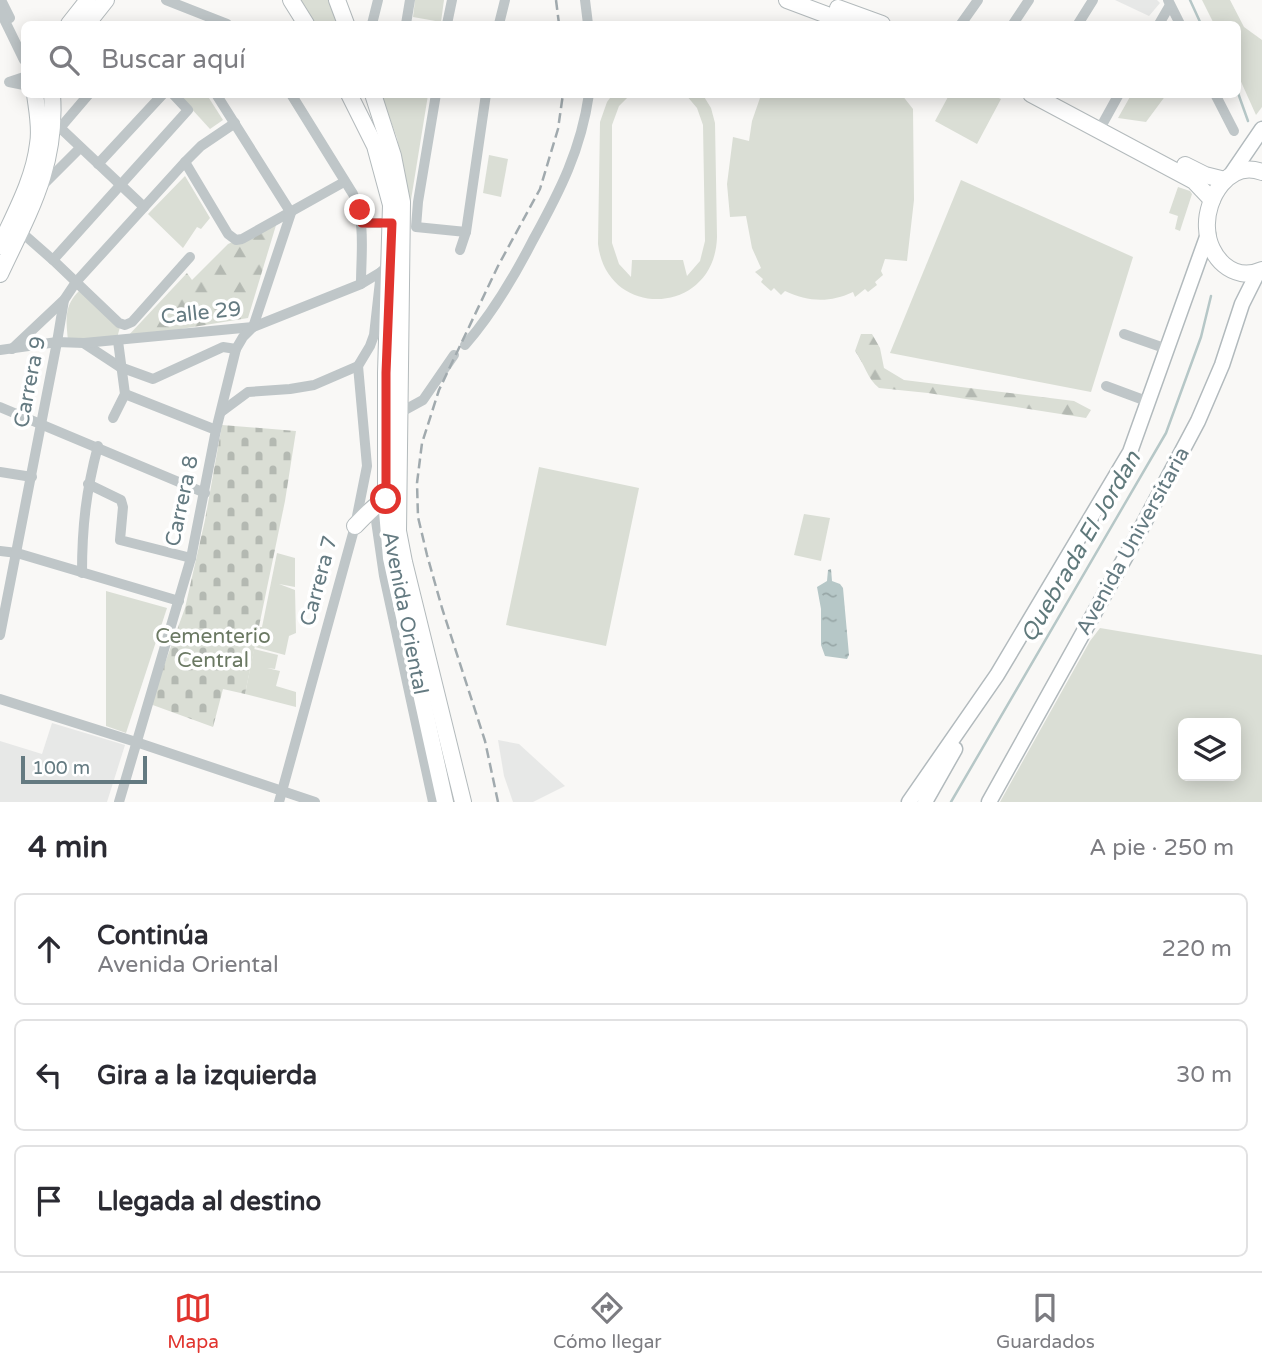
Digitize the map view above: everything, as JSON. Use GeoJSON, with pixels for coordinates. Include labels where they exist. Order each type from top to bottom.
{"type":"FeatureCollection","features":[{"type":"Feature","properties":{"kind":"main road"},"geometry":{"type":"LineString","coordinates":[[71,21],[88,0]]}},
{"type":"Feature","properties":{"kind":"main road"},"geometry":{"type":"LineString","coordinates":[[89,21],[106,0]]}},
{"type":"Feature","properties":{"kind":"main road"},"geometry":{"type":"LineString","coordinates":[[291,0],[304,21]]}},
{"type":"Feature","properties":{"kind":"main road"},"geometry":{"type":"LineString","coordinates":[[337,0],[345,21]]}},
{"type":"Feature","properties":{"kind":"main road"},"geometry":{"type":"LineString","coordinates":[[787,0],[844,21]]}},
{"type":"Feature","properties":{"kind":"main road"},"geometry":{"type":"LineString","coordinates":[[818,0],[874,21]]}},
{"type":"Feature","properties":{"kind":"main road"},"geometry":{"type":"LineString","coordinates":[[0,246],[23,196],[39,142],[35,98]]}},
{"type":"Feature","properties":{"kind":"main road"},"geometry":{"type":"LineString","coordinates":[[0,274],[40,188],[47,165],[57,125],[53,98]]}},
{"type":"Feature","properties":{"kind":"main road","name":"Avenida Oriental"},"geometry":{"type":"LineString","coordinates":[[351,98],[368,127],[382,163],[391,205],[392,223],[385,267],[384,509],[391,558],[445,802]]}},
{"type":"Feature","properties":{"kind":"main road","name":"Avenida Oriental"},"geometry":{"type":"LineString","coordinates":[[374,98],[393,156],[402,202],[401,412],[384,509],[398,531],[463,802]]}},
{"type":"Feature","properties":{"kind":"main road"},"geometry":{"type":"LineString","coordinates":[[1038,98],[1194,181],[1212,200]]}},
{"type":"Feature","properties":{"kind":"main road"},"geometry":{"type":"LineString","coordinates":[[1060,98],[1198,173],[1229,176],[1250,169],[1262,172]]}},
{"type":"Feature","properties":{"kind":"main road"},"geometry":{"type":"LineString","coordinates":[[1260,271],[1244,274],[1221,263],[1213,250],[1207,220],[1212,200],[1262,129]]}},
{"type":"Feature","properties":{"kind":"main road"},"geometry":{"type":"LineString","coordinates":[[925,802],[1130,452],[1208,234]]}},
{"type":"Feature","properties":{"kind":"main road","name":"Avenida Universitaria"},"geometry":{"type":"LineString","coordinates":[[990,798],[1137,536],[1198,421],[1222,365],[1242,304],[1260,271]]}},
{"type":"Feature","properties":{"kind":"main road"},"geometry":{"type":"LineString","coordinates":[[352,533],[384,509]]}},
{"type":"Feature","properties":{"kind":"main road"},"geometry":{"type":"LineString","coordinates":[[909,802],[997,675]]}},
{"type":"Feature","properties":{"kind":"street"},"geometry":{"type":"LineString","coordinates":[[1,0],[21,40]]}},
{"type":"Feature","properties":{"kind":"street"},"geometry":{"type":"LineString","coordinates":[[166,0],[219,21]]}},
{"type":"Feature","properties":{"kind":"street"},"geometry":{"type":"LineString","coordinates":[[373,21],[378,0]]}},
{"type":"Feature","properties":{"kind":"street"},"geometry":{"type":"LineString","coordinates":[[406,21],[410,0]]}},
{"type":"Feature","properties":{"kind":"street"},"geometry":{"type":"LineString","coordinates":[[448,21],[452,0]]}},
{"type":"Feature","properties":{"kind":"street"},"geometry":{"type":"LineString","coordinates":[[500,21],[505,0]]}},
{"type":"Feature","properties":{"kind":"street"},"geometry":{"type":"LineString","coordinates":[[585,0],[588,21]]}},
{"type":"Feature","properties":{"kind":"street"},"geometry":{"type":"LineString","coordinates":[[963,21],[978,0]]}},
{"type":"Feature","properties":{"kind":"street"},"geometry":{"type":"LineString","coordinates":[[1015,21],[1029,0]]}},
{"type":"Feature","properties":{"kind":"street"},"geometry":{"type":"LineString","coordinates":[[1080,21],[1093,0]]}},
{"type":"Feature","properties":{"kind":"street"},"geometry":{"type":"LineString","coordinates":[[1160,21],[1169,2]]}},
{"type":"Feature","properties":{"kind":"street"},"geometry":{"type":"LineString","coordinates":[[1169,2],[1178,21]]}},
{"type":"Feature","properties":{"kind":"street"},"geometry":{"type":"LineString","coordinates":[[0,11],[21,54]]}},
{"type":"Feature","properties":{"kind":"street"},"geometry":{"type":"LineString","coordinates":[[4,82],[21,78]]}},
{"type":"Feature","properties":{"kind":"street"},"geometry":{"type":"LineString","coordinates":[[85,98],[57,125],[144,207]]}},
{"type":"Feature","properties":{"kind":"street"},"geometry":{"type":"LineString","coordinates":[[98,164],[159,98]]}},
{"type":"Feature","properties":{"kind":"street"},"geometry":{"type":"LineString","coordinates":[[53,260],[188,110],[177,98]]}},
{"type":"Feature","properties":{"kind":"street"},"geometry":{"type":"LineString","coordinates":[[219,98],[291,213]]}},
{"type":"Feature","properties":{"kind":"street"},"geometry":{"type":"LineString","coordinates":[[293,98],[360,210],[361,284]]}},
{"type":"Feature","properties":{"kind":"street"},"geometry":{"type":"LineString","coordinates":[[435,98],[416,227],[466,232]]}},
{"type":"Feature","properties":{"kind":"street"},"geometry":{"type":"LineString","coordinates":[[460,250],[466,232],[484,98]]}},
{"type":"Feature","properties":{"kind":"street"},"geometry":{"type":"LineString","coordinates":[[465,345],[509,286],[560,190],[574,160],[583,131],[588,98]]}},
{"type":"Feature","properties":{"kind":"street"},"geometry":{"type":"LineString","coordinates":[[1103,123],[1117,98]]}},
{"type":"Feature","properties":{"kind":"street"},"geometry":{"type":"LineString","coordinates":[[1217,98],[1234,131]]}},
{"type":"Feature","properties":{"kind":"street"},"geometry":{"type":"LineString","coordinates":[[12,349],[64,300],[76,282],[185,162],[201,146],[235,123]]}},
{"type":"Feature","properties":{"kind":"street"},"geometry":{"type":"LineString","coordinates":[[40,188],[80,148]]}},
{"type":"Feature","properties":{"kind":"street"},"geometry":{"type":"LineString","coordinates":[[185,162],[228,234],[236,240],[291,213],[344,182]]}},
{"type":"Feature","properties":{"kind":"street","name":"Carrera 8"},"geometry":{"type":"LineString","coordinates":[[119,802],[191,558],[216,430],[236,349],[253,327],[291,213]]}},
{"type":"Feature","properties":{"kind":"street"},"geometry":{"type":"LineString","coordinates":[[362,223],[392,223]]}},
{"type":"Feature","properties":{"kind":"street"},"geometry":{"type":"LineString","coordinates":[[20,231],[119,323],[125,325],[132,322],[190,257]]}},
{"type":"Feature","properties":{"kind":"street"},"geometry":{"type":"LineString","coordinates":[[220,412],[248,392],[314,385],[358,366],[373,335],[385,267]]}},
{"type":"Feature","properties":{"kind":"street","name":"Calle 29"},"geometry":{"type":"LineString","coordinates":[[0,350],[57,342],[118,341],[253,327],[361,284],[385,267]]}},
{"type":"Feature","properties":{"kind":"street","name":"Carrera 9"},"geometry":{"type":"LineString","coordinates":[[0,635],[64,300]]}},
{"type":"Feature","properties":{"kind":"street"},"geometry":{"type":"LineString","coordinates":[[1124,334],[1167,349]]}},
{"type":"Feature","properties":{"kind":"street"},"geometry":{"type":"LineString","coordinates":[[113,418],[125,394],[118,341]]}},
{"type":"Feature","properties":{"kind":"street"},"geometry":{"type":"LineString","coordinates":[[84,343],[120,368],[153,379],[223,347],[236,349]]}},
{"type":"Feature","properties":{"kind":"street"},"geometry":{"type":"LineString","coordinates":[[401,412],[423,400],[454,355]]}},
{"type":"Feature","properties":{"kind":"street","name":"Carrera 7"},"geometry":{"type":"LineString","coordinates":[[281,797],[352,533],[367,466],[358,366]]}},
{"type":"Feature","properties":{"kind":"street"},"geometry":{"type":"LineString","coordinates":[[1106,386],[1149,402]]}},
{"type":"Feature","properties":{"kind":"street"},"geometry":{"type":"LineString","coordinates":[[125,394],[216,430]]}},
{"type":"Feature","properties":{"kind":"street"},"geometry":{"type":"LineString","coordinates":[[0,407],[205,493]]}},
{"type":"Feature","properties":{"kind":"street"},"geometry":{"type":"LineString","coordinates":[[82,573],[82,527],[88,484],[98,446]]}},
{"type":"Feature","properties":{"kind":"street"},"geometry":{"type":"LineString","coordinates":[[0,472],[32,477]]}},
{"type":"Feature","properties":{"kind":"street"},"geometry":{"type":"LineString","coordinates":[[88,484],[121,500],[123,507],[120,540],[191,558]]}},
{"type":"Feature","properties":{"kind":"street"},"geometry":{"type":"LineString","coordinates":[[384,509],[384,576],[433,802]]}},
{"type":"Feature","properties":{"kind":"street"},"geometry":{"type":"LineString","coordinates":[[0,551],[17,553],[179,601]]}},
{"type":"Feature","properties":{"kind":"street"},"geometry":{"type":"LineString","coordinates":[[0,699],[136,742],[281,797],[315,802]]}},
{"type":"Feature","properties":{"kind":"shaded area"},"geometry":{"type":"Polygon","coordinates":[[[1115,0],[1157,0],[1160,3],[1149,16],[1115,0]]]}},
{"type":"Feature","properties":{"kind":"shaded area"},"geometry":{"type":"Polygon","coordinates":[[[52,723],[125,745],[107,802],[0,802],[0,741],[42,754],[52,723]]]}},
{"type":"Feature","properties":{"kind":"shaded area"},"geometry":{"type":"Polygon","coordinates":[[[498,740],[519,744],[565,786],[533,802],[513,802],[504,776],[498,740]]]}},
{"type":"Feature","properties":{"kind":"green space"},"geometry":{"type":"Polygon","coordinates":[[[296,0],[332,0],[341,21],[309,21],[296,0]]]}},
{"type":"Feature","properties":{"kind":"green space"},"geometry":{"type":"Polygon","coordinates":[[[415,0],[444,0],[441,21],[413,17],[415,0]]]}},
{"type":"Feature","properties":{"kind":"green space"},"geometry":{"type":"Polygon","coordinates":[[[1202,0],[1230,0],[1241,21],[1212,21],[1202,0]]]}},
{"type":"Feature","properties":{"kind":"green space"},"geometry":{"type":"Polygon","coordinates":[[[1241,21],[1244,27],[1262,40],[1262,107],[1256,115],[1241,82],[1241,21]]]}},
{"type":"Feature","properties":{"kind":"green space"},"geometry":{"type":"Polygon","coordinates":[[[182,98],[209,98],[223,120],[210,129],[182,98]]]}},
{"type":"Feature","properties":{"kind":"green space"},"geometry":{"type":"Polygon","coordinates":[[[382,98],[428,98],[410,206],[397,138],[382,98]]]}},
{"type":"Feature","properties":{"kind":"green space"},"geometry":{"type":"Polygon","coordinates":[[[610,98],[627,98],[619,106],[612,125],[612,243],[619,264],[631,277],[632,260],[683,260],[687,276],[700,261],[705,241],[703,125],[697,108],[689,98],[705,98],[711,108],[715,123],[717,237],[712,263],[699,282],[681,294],[660,299],[639,296],[620,286],[606,269],[598,244],[600,122],[610,98]]]}},
{"type":"Feature","properties":{"kind":"green space"},"geometry":{"type":"Polygon","coordinates":[[[760,98],[904,98],[913,109],[914,200],[907,261],[885,259],[881,271],[883,275],[875,282],[877,285],[868,292],[865,289],[855,297],[853,292],[819,300],[785,291],[781,295],[761,282],[763,279],[755,272],[761,268],[752,248],[746,216],[730,217],[727,184],[733,137],[749,141],[760,98]]]}},
{"type":"Feature","properties":{"kind":"green space"},"geometry":{"type":"Polygon","coordinates":[[[947,98],[1001,99],[977,144],[935,121],[947,98]]]}},
{"type":"Feature","properties":{"kind":"green space"},"geometry":{"type":"Polygon","coordinates":[[[1129,98],[1164,98],[1146,122],[1118,118],[1129,98]]]}},
{"type":"Feature","properties":{"kind":"green space"},"geometry":{"type":"Polygon","coordinates":[[[489,155],[508,159],[501,197],[483,193],[489,155]]]}},
{"type":"Feature","properties":{"kind":"green space"},"geometry":{"type":"Polygon","coordinates":[[[185,176],[210,218],[201,229],[197,227],[183,248],[148,214],[185,176]]]}},
{"type":"Feature","properties":{"kind":"green space"},"geometry":{"type":"Polygon","coordinates":[[[961,180],[1133,257],[1091,392],[890,353],[961,180]]]}},
{"type":"Feature","properties":{"kind":"green space"},"geometry":{"type":"Polygon","coordinates":[[[1178,187],[1192,194],[1180,231],[1175,229],[1178,216],[1169,213],[1178,187]]]}},
{"type":"Feature","properties":{"kind":"green space"},"geometry":{"type":"Polygon","coordinates":[[[277,222],[248,318],[126,338],[187,273],[192,280],[228,244],[277,222]]]}},
{"type":"Feature","properties":{"kind":"green space"},"geometry":{"type":"Polygon","coordinates":[[[79,291],[120,327],[117,338],[68,340],[68,308],[79,291]]]}},
{"type":"Feature","properties":{"kind":"green space"},"geometry":{"type":"Polygon","coordinates":[[[861,334],[872,334],[880,348],[884,368],[904,380],[1074,401],[1091,410],[1086,418],[879,388],[855,351],[861,334]]]}},
{"type":"Feature","properties":{"kind":"green space","name":"Cementerio Central"},"geometry":{"type":"Polygon","coordinates":[[[222,425],[296,431],[285,501],[245,694],[223,689],[213,727],[150,704],[185,608],[205,520],[222,425]]]}},
{"type":"Feature","properties":{"kind":"green space"},"geometry":{"type":"Polygon","coordinates":[[[539,467],[639,488],[606,646],[506,625],[539,467]]]}},
{"type":"Feature","properties":{"kind":"green space"},"geometry":{"type":"Polygon","coordinates":[[[804,514],[830,518],[821,561],[794,555],[804,514]]]}},
{"type":"Feature","properties":{"kind":"green space"},"geometry":{"type":"Polygon","coordinates":[[[277,553],[295,558],[295,587],[279,584],[295,590],[296,633],[289,636],[285,655],[255,647],[259,627],[262,627],[277,553]]]}},
{"type":"Feature","properties":{"kind":"green space"},"geometry":{"type":"Polygon","coordinates":[[[106,591],[167,608],[126,733],[106,726],[106,591]]]}},
{"type":"Feature","properties":{"kind":"green space"},"geometry":{"type":"Polygon","coordinates":[[[1100,628],[1262,655],[1262,802],[1000,802],[1090,641],[1100,628]]]}},
{"type":"Feature","properties":{"kind":"green space"},"geometry":{"type":"Polygon","coordinates":[[[254,649],[278,655],[275,669],[267,668],[280,671],[276,686],[296,692],[296,707],[245,694],[254,649]]]}},
{"type":"Feature","properties":{"kind":"water"},"geometry":{"type":"Polygon","coordinates":[[[831,569],[832,581],[843,588],[849,655],[847,659],[825,656],[821,645],[821,609],[817,587],[827,581],[828,570],[831,569]]]}},
{"type":"Feature","properties":{"kind":"waterway"},"geometry":{"type":"LineString","coordinates":[[1190,0],[1200,21]]}},
{"type":"Feature","properties":{"kind":"waterway"},"geometry":{"type":"LineString","coordinates":[[1240,98],[1248,121]]}},
{"type":"Feature","properties":{"kind":"waterway","name":"Quebrada El Jordan"},"geometry":{"type":"LineString","coordinates":[[951,802],[1166,433],[1201,337],[1211,296]]}},
{"type":"Feature","properties":{"kind":"railway"},"geometry":{"type":"LineString","coordinates":[[556,0],[559,21]]}},
{"type":"Feature","properties":{"kind":"railway"},"geometry":{"type":"LineString","coordinates":[[498,802],[485,741],[427,555],[418,517],[417,483],[422,443],[439,390],[498,266],[540,189],[558,129],[562,98]]}},
{"type":"Feature","properties":{"kind":"route"},"geometry":{"type":"LineString","coordinates":[[360,210],[362,223],[392,223],[386,373],[386,499]]}}]}
